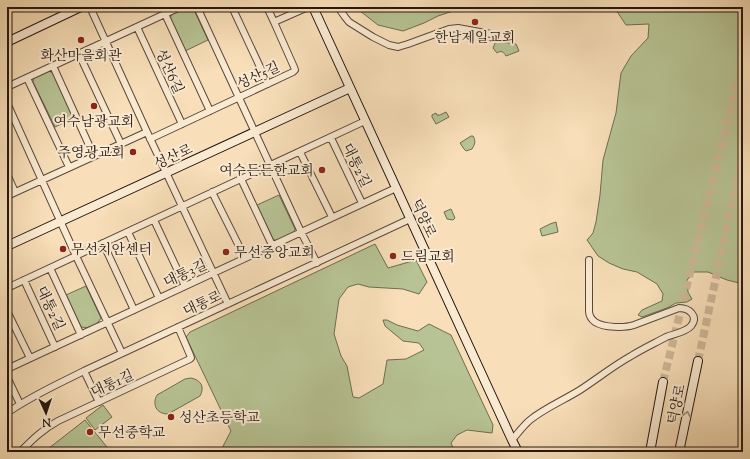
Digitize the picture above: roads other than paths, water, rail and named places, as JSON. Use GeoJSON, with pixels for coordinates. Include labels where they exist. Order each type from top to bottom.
{"type":"FeatureCollection","features":[{"type":"Feature","properties":{"kind":"street"},"geometry":{"type":"LineString","coordinates":[[7,42],[81,7]]}},
{"type":"Feature","properties":{"kind":"street"},"geometry":{"type":"LineString","coordinates":[[90,7],[150,139],[228,304]]}},
{"type":"Feature","properties":{"kind":"street"},"geometry":{"type":"LineString","coordinates":[[7,87],[180,7]]}},
{"type":"Feature","properties":{"kind":"street"},"geometry":{"type":"LineString","coordinates":[[197,7],[316,263]]}},
{"type":"Feature","properties":{"kind":"street"},"geometry":{"type":"LineString","coordinates":[[232,7],[268,84]]}},
{"type":"Feature","properties":{"kind":"street"},"geometry":{"type":"LineString","coordinates":[[267,7],[274,22],[308,7]]}},
{"type":"Feature","properties":{"kind":"street","name":"덕양로"},"geometry":{"type":"LineString","coordinates":[[313,7],[515,447]]}},
{"type":"Feature","properties":{"kind":"street"},"geometry":{"type":"LineString","coordinates":[[338,7],[350,22],[373,38],[389,46],[398,47],[449,29],[458,28],[491,34]]}},
{"type":"Feature","properties":{"kind":"street","name":"성산6길"},"geometry":{"type":"LineString","coordinates":[[165,14],[210,111]]}},
{"type":"Feature","properties":{"kind":"street","name":"성산5길"},"geometry":{"type":"LineString","coordinates":[[150,139],[293,72],[295,70],[294,67],[274,22]]}},
{"type":"Feature","properties":{"kind":"street","name":"성산6길"},"geometry":{"type":"LineString","coordinates":[[137,27],[182,124]]}},
{"type":"Feature","properties":{"kind":"street"},"geometry":{"type":"LineString","coordinates":[[79,54],[121,144]]}},
{"type":"Feature","properties":{"kind":"street"},"geometry":{"type":"LineString","coordinates":[[53,66],[94,156]]}},
{"type":"Feature","properties":{"kind":"street"},"geometry":{"type":"LineString","coordinates":[[27,78],[69,167]]}},
{"type":"Feature","properties":{"kind":"street","name":"성산로"},"geometry":{"type":"LineString","coordinates":[[7,246],[350,88]]}},
{"type":"Feature","properties":{"kind":"street"},"geometry":{"type":"LineString","coordinates":[[7,103],[76,256],[122,353]]}},
{"type":"Feature","properties":{"kind":"street","name":"대통2길"},"geometry":{"type":"LineString","coordinates":[[7,288],[366,121]]}},
{"type":"Feature","properties":{"kind":"street"},"geometry":{"type":"LineString","coordinates":[[7,196],[147,132]]}},
{"type":"Feature","properties":{"kind":"street","name":"대통2길"},"geometry":{"type":"LineString","coordinates":[[331,138],[362,203]]}},
{"type":"Feature","properties":{"kind":"street"},"geometry":{"type":"LineString","coordinates":[[300,152],[332,217]]}},
{"type":"Feature","properties":{"kind":"street"},"geometry":{"type":"LineString","coordinates":[[7,174],[15,192]]}},
{"type":"Feature","properties":{"kind":"street"},"geometry":{"type":"LineString","coordinates":[[241,179],[272,245]]}},
{"type":"Feature","properties":{"kind":"street","name":"대통3길"},"geometry":{"type":"LineString","coordinates":[[7,369],[396,188]]}},
{"type":"Feature","properties":{"kind":"street"},"geometry":{"type":"LineString","coordinates":[[212,192],[245,258]]}},
{"type":"Feature","properties":{"kind":"street","name":"대통로"},"geometry":{"type":"LineString","coordinates":[[7,414],[32,396],[410,219]]}},
{"type":"Feature","properties":{"kind":"street"},"geometry":{"type":"LineString","coordinates":[[154,220],[185,286]]}},
{"type":"Feature","properties":{"kind":"street"},"geometry":{"type":"LineString","coordinates":[[128,232],[159,298]]}},
{"type":"Feature","properties":{"kind":"street"},"geometry":{"type":"LineString","coordinates":[[103,243],[134,310]]}},
{"type":"Feature","properties":{"kind":"street","name":"덕양로"},"geometry":{"type":"LineString","coordinates":[[515,447],[529,420],[631,356],[666,338],[686,330],[692,325],[694,317],[692,313],[684,308],[679,308],[630,326],[613,326],[594,322],[588,311],[589,260]]}},
{"type":"Feature","properties":{"kind":"street","name":"대통2길"},"geometry":{"type":"LineString","coordinates":[[50,268],[81,335]]}},
{"type":"Feature","properties":{"kind":"street","name":"대통2길"},"geometry":{"type":"LineString","coordinates":[[24,280],[55,347]]}},
{"type":"Feature","properties":{"kind":"street"},"geometry":{"type":"LineString","coordinates":[[7,310],[30,358]]}},
{"type":"Feature","properties":{"kind":"street","name":"대통1길"},"geometry":{"type":"LineString","coordinates":[[20,452],[50,425],[190,359],[190,355],[178,327]]}},
{"type":"Feature","properties":{"kind":"street","name":"덕양로"},"geometry":{"type":"LineString","coordinates":[[679,452],[698,361]]}},
{"type":"Feature","properties":{"kind":"street"},"geometry":{"type":"LineString","coordinates":[[84,371],[99,402]]}},
{"type":"Feature","properties":{"kind":"street"},"geometry":{"type":"LineString","coordinates":[[7,377],[20,404]]}},
{"type":"Feature","properties":{"kind":"street","name":"덕양로"},"geometry":{"type":"LineString","coordinates":[[650,452],[663,382]]}},
{"type":"Feature","properties":{"kind":"tunnel"},"geometry":{"type":"LineString","coordinates":[[663,382],[743,58]]}},
{"type":"Feature","properties":{"kind":"tunnel"},"geometry":{"type":"LineString","coordinates":[[698,361],[743,152]]}},
{"type":"Feature","properties":{"kind":"place","name":"한남제일교회"},"geometry":{"type":"Point","coordinates":[475,22]}},
{"type":"Feature","properties":{"kind":"place","name":"화산마을회관"},"geometry":{"type":"Point","coordinates":[81,40]}},
{"type":"Feature","properties":{"kind":"place","name":"여수남광교회"},"geometry":{"type":"Point","coordinates":[94,106]}},
{"type":"Feature","properties":{"kind":"place","name":"주영광교회"},"geometry":{"type":"Point","coordinates":[133,152]}},
{"type":"Feature","properties":{"kind":"place","name":"여수든든한교회"},"geometry":{"type":"Point","coordinates":[322,170]}},
{"type":"Feature","properties":{"kind":"place","name":"무선치안센터"},"geometry":{"type":"Point","coordinates":[63,249]}},
{"type":"Feature","properties":{"kind":"place","name":"무선중앙교회"},"geometry":{"type":"Point","coordinates":[226,252]}},
{"type":"Feature","properties":{"kind":"place","name":"드림교회"},"geometry":{"type":"Point","coordinates":[393,256]}},
{"type":"Feature","properties":{"kind":"place","name":"성산초등학교"},"geometry":{"type":"Point","coordinates":[171,417]}},
{"type":"Feature","properties":{"kind":"place","name":"무선중학교"},"geometry":{"type":"Point","coordinates":[90,432]}}]}
